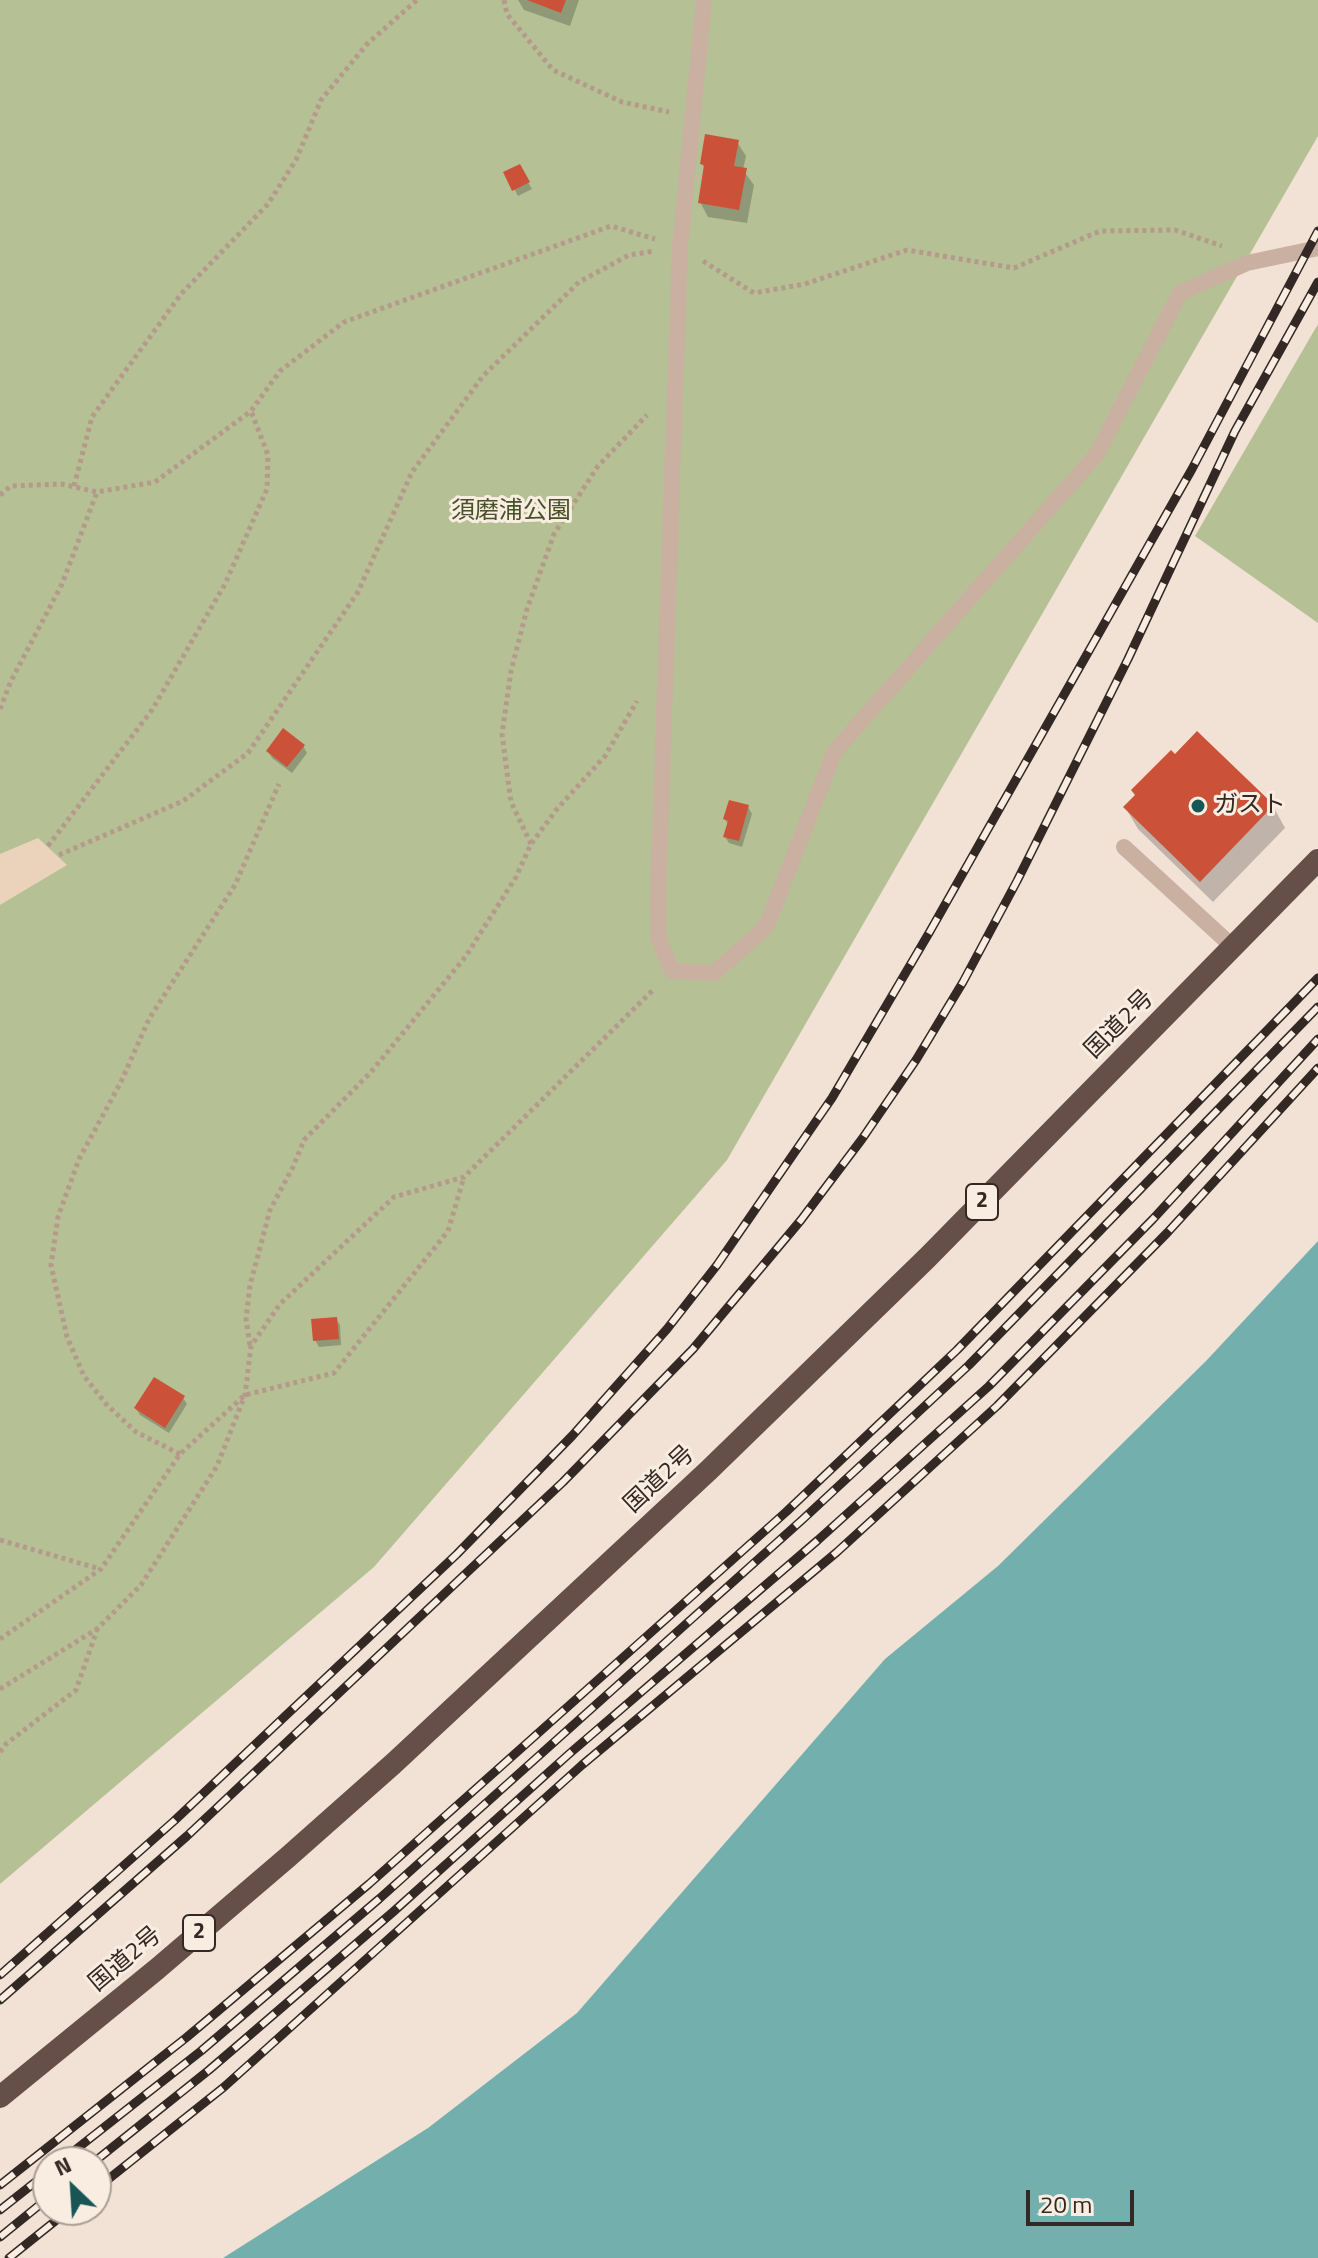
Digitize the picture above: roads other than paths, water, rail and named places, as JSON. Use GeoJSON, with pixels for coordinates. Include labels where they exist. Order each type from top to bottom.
{"type":"FeatureCollection","features":[{"type":"Feature","properties":{"kind":"highway","name":"国道2号"},"geometry":{"type":"LineString","coordinates":[[0,2097],[300,1847],[709,1470],[927,1258],[1318,860]]}},
{"type":"Feature","properties":{"kind":"lane"},"geometry":{"type":"LineString","coordinates":[[704,0],[680,247],[665,677],[658,910],[659,939],[672,971],[714,973],[766,927],[835,751],[1097,454],[1180,293],[1245,264],[1318,248]]}},
{"type":"Feature","properties":{"kind":"lane"},"geometry":{"type":"LineString","coordinates":[[1124,847],[1233,947]]}},
{"type":"Feature","properties":{"kind":"water"},"geometry":{"type":"Polygon","coordinates":[[[1318,1241],[1318,2258],[223,2258],[428,2128],[577,2013],[885,1659],[998,1566],[1206,1361],[1318,1241]]]}},
{"type":"Feature","properties":{"kind":"railway"},"geometry":{"type":"LineString","coordinates":[[0,1975],[174,1821],[457,1554],[572,1436],[667,1329],[717,1265],[832,1098],[929,933],[1192,469],[1318,231]]}},
{"type":"Feature","properties":{"kind":"railway"},"geometry":{"type":"LineString","coordinates":[[0,2000],[187,1836],[563,1482],[693,1349],[801,1220],[916,1060],[963,982],[1128,659],[1235,431],[1318,282]]}},
{"type":"Feature","properties":{"kind":"railway"},"geometry":{"type":"LineString","coordinates":[[0,2185],[187,2037],[369,1884],[786,1512],[957,1350],[1318,978]]}},
{"type":"Feature","properties":{"kind":"railway"},"geometry":{"type":"LineString","coordinates":[[80,2146],[201,2051],[379,1899],[802,1520],[969,1365],[1318,1007]]}},
{"type":"Feature","properties":{"kind":"railway"},"geometry":{"type":"LineString","coordinates":[[112,2148],[209,2070],[393,1912],[989,1386],[1153,1219],[1318,1039]]}},
{"type":"Feature","properties":{"kind":"railway"},"geometry":{"type":"LineString","coordinates":[[112,2176],[224,2087],[582,1765],[837,1552],[997,1406],[1167,1233],[1318,1068]]}},
{"type":"Feature","properties":{"kind":"railway"},"geometry":{"type":"LineString","coordinates":[[0,2210],[32,2185]]}},
{"type":"Feature","properties":{"kind":"railway"},"geometry":{"type":"LineString","coordinates":[[0,2237],[32,2211]]}},
{"type":"Feature","properties":{"kind":"railway"},"geometry":{"type":"LineString","coordinates":[[9,2258],[49,2226]]}},
{"type":"Feature","properties":{"kind":"place","name":"ガスト"},"geometry":{"type":"Point","coordinates":[1198,806]}},
{"type":"Feature","properties":{"kind":"park label","name":"須磨浦公園"},"geometry":{"type":"Point","coordinates":[511,512]}}]}
